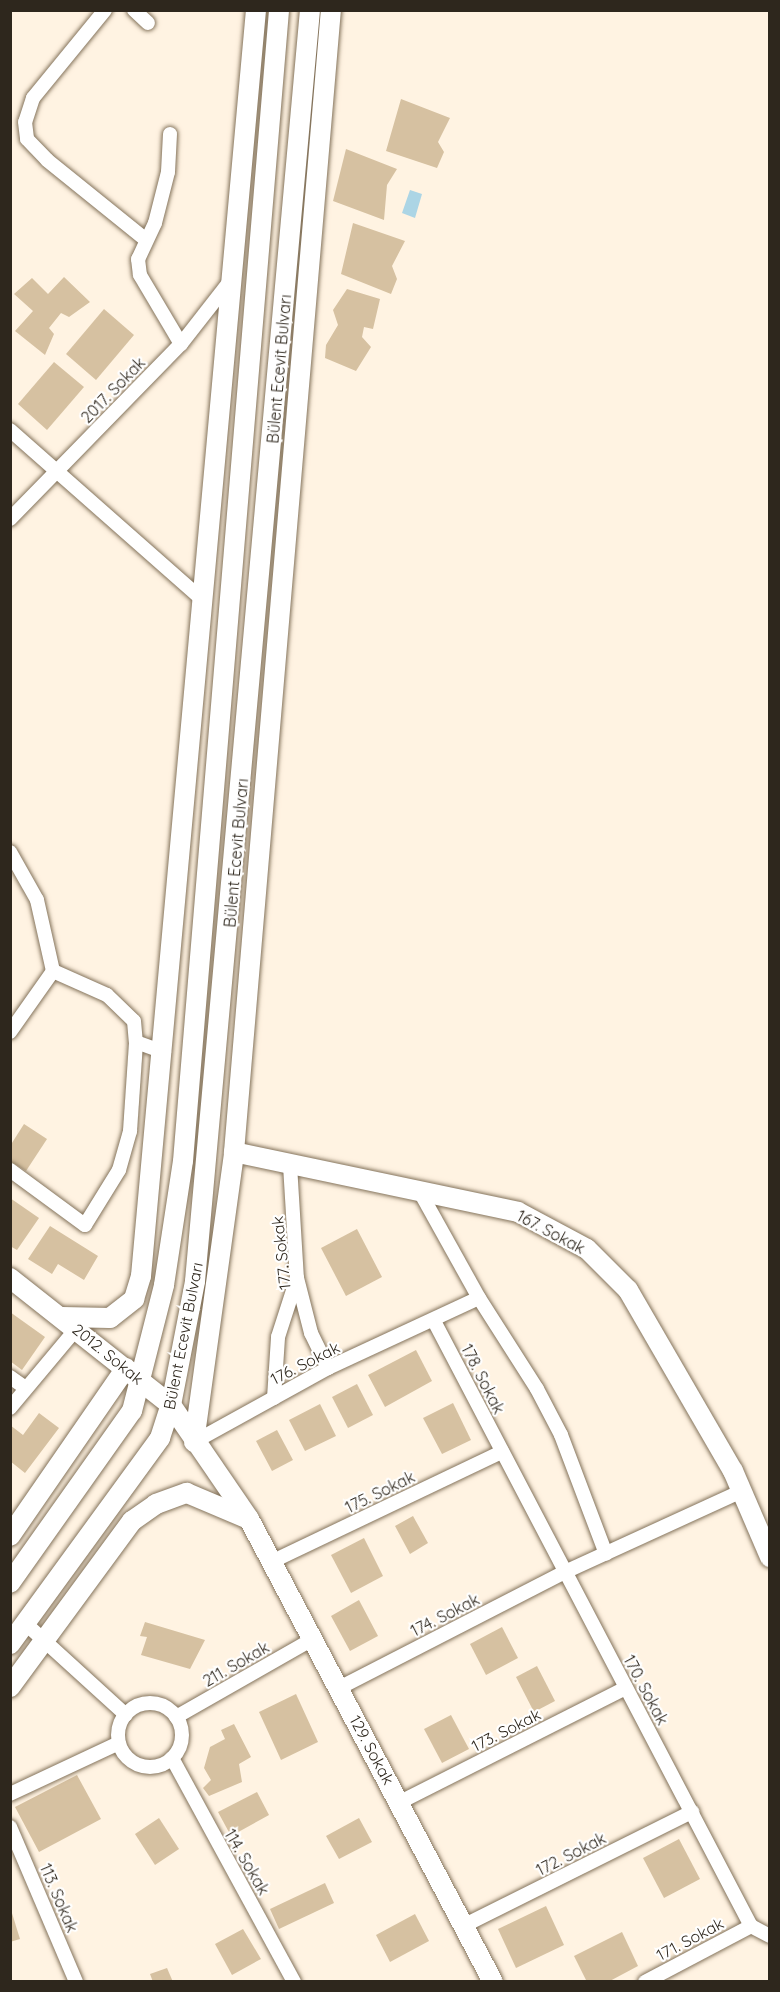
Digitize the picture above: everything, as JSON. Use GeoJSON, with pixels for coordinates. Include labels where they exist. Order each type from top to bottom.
{"type":"FeatureCollection","features":[{"type":"Feature","properties":{"kind":"street"},"geometry":{"type":"LineString","coordinates":[[105,10],[33,98],[25,122],[27,139],[47,160],[146,240]]}},
{"type":"Feature","properties":{"kind":"street"},"geometry":{"type":"LineString","coordinates":[[134,10],[148,23]]}},
{"type":"Feature","properties":{"kind":"street"},"geometry":{"type":"LineString","coordinates":[[10,1408],[26,1388],[69,1322],[110,1318],[134,1299],[164,1052],[256,10]]}},
{"type":"Feature","properties":{"kind":"street","name":"Bülent Ecevit Bulvarı"},"geometry":{"type":"LineString","coordinates":[[10,1583],[102,1458],[132,1411],[142,1382],[164,1285],[183,1161],[279,10]]}},
{"type":"Feature","properties":{"kind":"street","name":"Bülent Ecevit Bulvarı"},"geometry":{"type":"LineString","coordinates":[[10,1644],[105,1520],[160,1438],[171,1405],[195,1281],[209,1156],[310,10]]}},
{"type":"Feature","properties":{"kind":"street"},"geometry":{"type":"LineString","coordinates":[[194,1442],[234,1152],[331,10]]}},
{"type":"Feature","properties":{"kind":"street"},"geometry":{"type":"LineString","coordinates":[[170,134],[168,172],[138,259],[140,275],[182,344]]}},
{"type":"Feature","properties":{"kind":"street","name":"2017. Sokak"},"geometry":{"type":"LineString","coordinates":[[10,519],[182,344],[232,279]]}},
{"type":"Feature","properties":{"kind":"street"},"geometry":{"type":"LineString","coordinates":[[10,430],[205,602]]}},
{"type":"Feature","properties":{"kind":"street"},"geometry":{"type":"LineString","coordinates":[[10,852],[37,900],[53,971],[10,1032]]}},
{"type":"Feature","properties":{"kind":"street"},"geometry":{"type":"LineString","coordinates":[[10,1170],[85,1225],[119,1170],[130,1131],[136,1042],[134,1022],[117,1002],[53,971]]}},
{"type":"Feature","properties":{"kind":"street"},"geometry":{"type":"LineString","coordinates":[[136,1042],[164,1052]]}},
{"type":"Feature","properties":{"kind":"street","name":"167. Sokak"},"geometry":{"type":"LineString","coordinates":[[234,1152],[518,1212],[587,1249],[628,1290],[765,1534],[770,1557]]}},
{"type":"Feature","properties":{"kind":"street","name":"177. Sokak"},"geometry":{"type":"LineString","coordinates":[[290,1165],[297,1278],[311,1333],[328,1368]]}},
{"type":"Feature","properties":{"kind":"street"},"geometry":{"type":"LineString","coordinates":[[420,1192],[479,1298],[561,1435],[606,1554]]}},
{"type":"Feature","properties":{"kind":"street","name":"2012. Sokak"},"geometry":{"type":"LineString","coordinates":[[10,1278],[69,1322],[171,1405],[194,1442],[249,1519]]}},
{"type":"Feature","properties":{"kind":"street"},"geometry":{"type":"LineString","coordinates":[[274,1398],[278,1337],[297,1278]]}},
{"type":"Feature","properties":{"kind":"street","name":"176. Sokak"},"geometry":{"type":"LineString","coordinates":[[194,1442],[328,1368],[434,1321],[479,1298]]}},
{"type":"Feature","properties":{"kind":"street","name":"178. Sokak"},"geometry":{"type":"LineString","coordinates":[[434,1321],[502,1452]]}},
{"type":"Feature","properties":{"kind":"street"},"geometry":{"type":"LineString","coordinates":[[10,1536],[126,1368]]}},
{"type":"Feature","properties":{"kind":"street"},"geometry":{"type":"LineString","coordinates":[[10,1377],[26,1388]]}},
{"type":"Feature","properties":{"kind":"street","name":"175. Sokak"},"geometry":{"type":"LineString","coordinates":[[271,1562],[502,1452]]}},
{"type":"Feature","properties":{"kind":"street","name":"170. Sokak"},"geometry":{"type":"LineString","coordinates":[[502,1452],[751,1926]]}},
{"type":"Feature","properties":{"kind":"street","name":"174. Sokak"},"geometry":{"type":"LineString","coordinates":[[339,1688],[565,1572],[742,1491]]}},
{"type":"Feature","properties":{"kind":"street"},"geometry":{"type":"LineString","coordinates":[[10,1687],[120,1533],[156,1504],[187,1493],[249,1519]]}},
{"type":"Feature","properties":{"kind":"street","name":"129. Sokak"},"geometry":{"type":"LineString","coordinates":[[249,1519],[494,1982]]}},
{"type":"Feature","properties":{"kind":"street"},"geometry":{"type":"LineString","coordinates":[[105,1520],[120,1533]]}},
{"type":"Feature","properties":{"kind":"street"},"geometry":{"type":"LineString","coordinates":[[26,1624],[126,1715]]}},
{"type":"Feature","properties":{"kind":"street","name":"211. Sokak"},"geometry":{"type":"LineString","coordinates":[[176,1717],[313,1639]]}},
{"type":"Feature","properties":{"kind":"street","name":"173. Sokak"},"geometry":{"type":"LineString","coordinates":[[400,1802],[626,1688]]}},
{"type":"Feature","properties":{"kind":"street"},"geometry":{"type":"LineString","coordinates":[[152,1703],[176,1717],[182,1738],[172,1758],[145,1766],[131,1761],[119,1743],[126,1715],[152,1703]]}},
{"type":"Feature","properties":{"kind":"street"},"geometry":{"type":"LineString","coordinates":[[10,1794],[119,1743]]}},
{"type":"Feature","properties":{"kind":"street","name":"114. Sokak"},"geometry":{"type":"LineString","coordinates":[[172,1758],[294,1982]]}},
{"type":"Feature","properties":{"kind":"street","name":"172. Sokak"},"geometry":{"type":"LineString","coordinates":[[465,1925],[692,1812]]}},
{"type":"Feature","properties":{"kind":"street","name":"113. Sokak"},"geometry":{"type":"LineString","coordinates":[[10,1827],[76,1982]]}},
{"type":"Feature","properties":{"kind":"street"},"geometry":{"type":"LineString","coordinates":[[751,1926],[770,1936]]}},
{"type":"Feature","properties":{"kind":"street","name":"171. Sokak"},"geometry":{"type":"LineString","coordinates":[[645,1982],[751,1926]]}},
{"type":"Feature","properties":{"kind":"water"},"geometry":{"type":"Polygon","coordinates":[[[410,190],[422,194],[415,218],[402,213],[410,190]]]}},
{"type":"Feature","properties":{"kind":"building"},"geometry":{"type":"Polygon","coordinates":[[[401,99],[450,118],[438,142],[444,152],[437,168],[386,151],[401,99]]]}},
{"type":"Feature","properties":{"kind":"building"},"geometry":{"type":"Polygon","coordinates":[[[346,149],[397,169],[387,185],[384,220],[333,201],[346,149]]]}},
{"type":"Feature","properties":{"kind":"building"},"geometry":{"type":"Polygon","coordinates":[[[353,223],[405,241],[392,266],[397,279],[391,294],[341,274],[353,223]]]}},
{"type":"Feature","properties":{"kind":"building"},"geometry":{"type":"Polygon","coordinates":[[[64,277],[90,302],[69,317],[61,313],[49,328],[54,334],[45,355],[15,331],[33,311],[14,294],[32,278],[48,294],[64,277]]]}},
{"type":"Feature","properties":{"kind":"building"},"geometry":{"type":"Polygon","coordinates":[[[347,289],[380,299],[373,329],[364,327],[362,337],[371,347],[356,371],[325,358],[326,345],[338,325],[333,310],[347,289]]]}},
{"type":"Feature","properties":{"kind":"building"},"geometry":{"type":"Polygon","coordinates":[[[104,309],[134,335],[96,380],[66,354],[104,309]]]}},
{"type":"Feature","properties":{"kind":"building"},"geometry":{"type":"Polygon","coordinates":[[[54,362],[84,387],[47,430],[18,404],[54,362]]]}},
{"type":"Feature","properties":{"kind":"building"},"geometry":{"type":"Polygon","coordinates":[[[24,1124],[47,1139],[26,1171],[10,1161],[10,1146],[24,1124]]]}},
{"type":"Feature","properties":{"kind":"building"},"geometry":{"type":"Polygon","coordinates":[[[10,1198],[39,1218],[17,1250],[10,1246],[10,1198]]]}},
{"type":"Feature","properties":{"kind":"building"},"geometry":{"type":"Polygon","coordinates":[[[50,1226],[98,1256],[84,1280],[58,1264],[52,1274],[28,1259],[50,1226]]]}},
{"type":"Feature","properties":{"kind":"building"},"geometry":{"type":"Polygon","coordinates":[[[357,1229],[382,1277],[346,1296],[321,1248],[357,1229]]]}},
{"type":"Feature","properties":{"kind":"building"},"geometry":{"type":"Polygon","coordinates":[[[10,1312],[45,1337],[22,1370],[10,1361],[10,1312]]]}},
{"type":"Feature","properties":{"kind":"building"},"geometry":{"type":"Polygon","coordinates":[[[416,1350],[432,1381],[385,1407],[368,1375],[416,1350]]]}},
{"type":"Feature","properties":{"kind":"building"},"geometry":{"type":"Polygon","coordinates":[[[357,1384],[373,1415],[348,1428],[332,1397],[357,1384]]]}},
{"type":"Feature","properties":{"kind":"building"},"geometry":{"type":"Polygon","coordinates":[[[453,1403],[471,1440],[442,1454],[423,1418],[453,1403]]]}},
{"type":"Feature","properties":{"kind":"building"},"geometry":{"type":"Polygon","coordinates":[[[320,1404],[336,1436],[305,1451],[289,1420],[320,1404]]]}},
{"type":"Feature","properties":{"kind":"building"},"geometry":{"type":"Polygon","coordinates":[[[39,1413],[59,1428],[25,1473],[10,1461],[10,1425],[23,1435],[39,1413]]]}},
{"type":"Feature","properties":{"kind":"building"},"geometry":{"type":"Polygon","coordinates":[[[277,1430],[293,1460],[272,1471],[256,1441],[277,1430]]]}},
{"type":"Feature","properties":{"kind":"building"},"geometry":{"type":"Polygon","coordinates":[[[413,1516],[428,1543],[410,1554],[395,1526],[413,1516]]]}},
{"type":"Feature","properties":{"kind":"building"},"geometry":{"type":"Polygon","coordinates":[[[364,1538],[383,1576],[351,1593],[331,1555],[364,1538]]]}},
{"type":"Feature","properties":{"kind":"building"},"geometry":{"type":"Polygon","coordinates":[[[359,1600],[378,1636],[350,1651],[331,1616],[359,1600]]]}},
{"type":"Feature","properties":{"kind":"building"},"geometry":{"type":"Polygon","coordinates":[[[145,1622],[205,1640],[190,1669],[141,1655],[147,1637],[140,1636],[145,1622]]]}},
{"type":"Feature","properties":{"kind":"building"},"geometry":{"type":"Polygon","coordinates":[[[502,1627],[518,1658],[486,1675],[470,1644],[502,1627]]]}},
{"type":"Feature","properties":{"kind":"building"},"geometry":{"type":"Polygon","coordinates":[[[537,1666],[555,1701],[534,1712],[516,1677],[537,1666]]]}},
{"type":"Feature","properties":{"kind":"building"},"geometry":{"type":"Polygon","coordinates":[[[296,1694],[318,1742],[281,1760],[259,1712],[296,1694]]]}},
{"type":"Feature","properties":{"kind":"building"},"geometry":{"type":"Polygon","coordinates":[[[451,1715],[469,1749],[442,1763],[424,1729],[451,1715]]]}},
{"type":"Feature","properties":{"kind":"building"},"geometry":{"type":"Polygon","coordinates":[[[234,1724],[251,1757],[239,1764],[242,1782],[209,1796],[203,1788],[211,1780],[204,1768],[210,1747],[225,1739],[221,1730],[234,1724]]]}},
{"type":"Feature","properties":{"kind":"building"},"geometry":{"type":"Polygon","coordinates":[[[77,1775],[101,1819],[39,1852],[15,1807],[77,1775]]]}},
{"type":"Feature","properties":{"kind":"building"},"geometry":{"type":"Polygon","coordinates":[[[257,1792],[269,1815],[231,1836],[218,1812],[257,1792]]]}},
{"type":"Feature","properties":{"kind":"building"},"geometry":{"type":"Polygon","coordinates":[[[159,1818],[179,1849],[155,1865],[135,1834],[159,1818]]]}},
{"type":"Feature","properties":{"kind":"building"},"geometry":{"type":"Polygon","coordinates":[[[359,1818],[372,1842],[339,1859],[326,1836],[359,1818]]]}},
{"type":"Feature","properties":{"kind":"building"},"geometry":{"type":"Polygon","coordinates":[[[679,1839],[700,1879],[664,1898],[643,1858],[679,1839]]]}},
{"type":"Feature","properties":{"kind":"building"},"geometry":{"type":"Polygon","coordinates":[[[325,1883],[334,1903],[279,1929],[270,1909],[325,1883]]]}},
{"type":"Feature","properties":{"kind":"building"},"geometry":{"type":"Polygon","coordinates":[[[546,1906],[564,1945],[516,1968],[498,1929],[546,1906]]]}},
{"type":"Feature","properties":{"kind":"building"},"geometry":{"type":"Polygon","coordinates":[[[10,1911],[20,1939],[10,1942],[10,1911]]]}},
{"type":"Feature","properties":{"kind":"building"},"geometry":{"type":"Polygon","coordinates":[[[415,1914],[429,1941],[390,1962],[376,1935],[415,1914]]]}},
{"type":"Feature","properties":{"kind":"building"},"geometry":{"type":"Polygon","coordinates":[[[243,1929],[261,1959],[232,1975],[215,1944],[243,1929]]]}},
{"type":"Feature","properties":{"kind":"building"},"geometry":{"type":"Polygon","coordinates":[[[622,1932],[638,1966],[608,1982],[587,1982],[574,1956],[622,1932]]]}},
{"type":"Feature","properties":{"kind":"building"},"geometry":{"type":"Polygon","coordinates":[[[167,1968],[173,1982],[153,1982],[150,1974],[167,1968]]]}}]}
